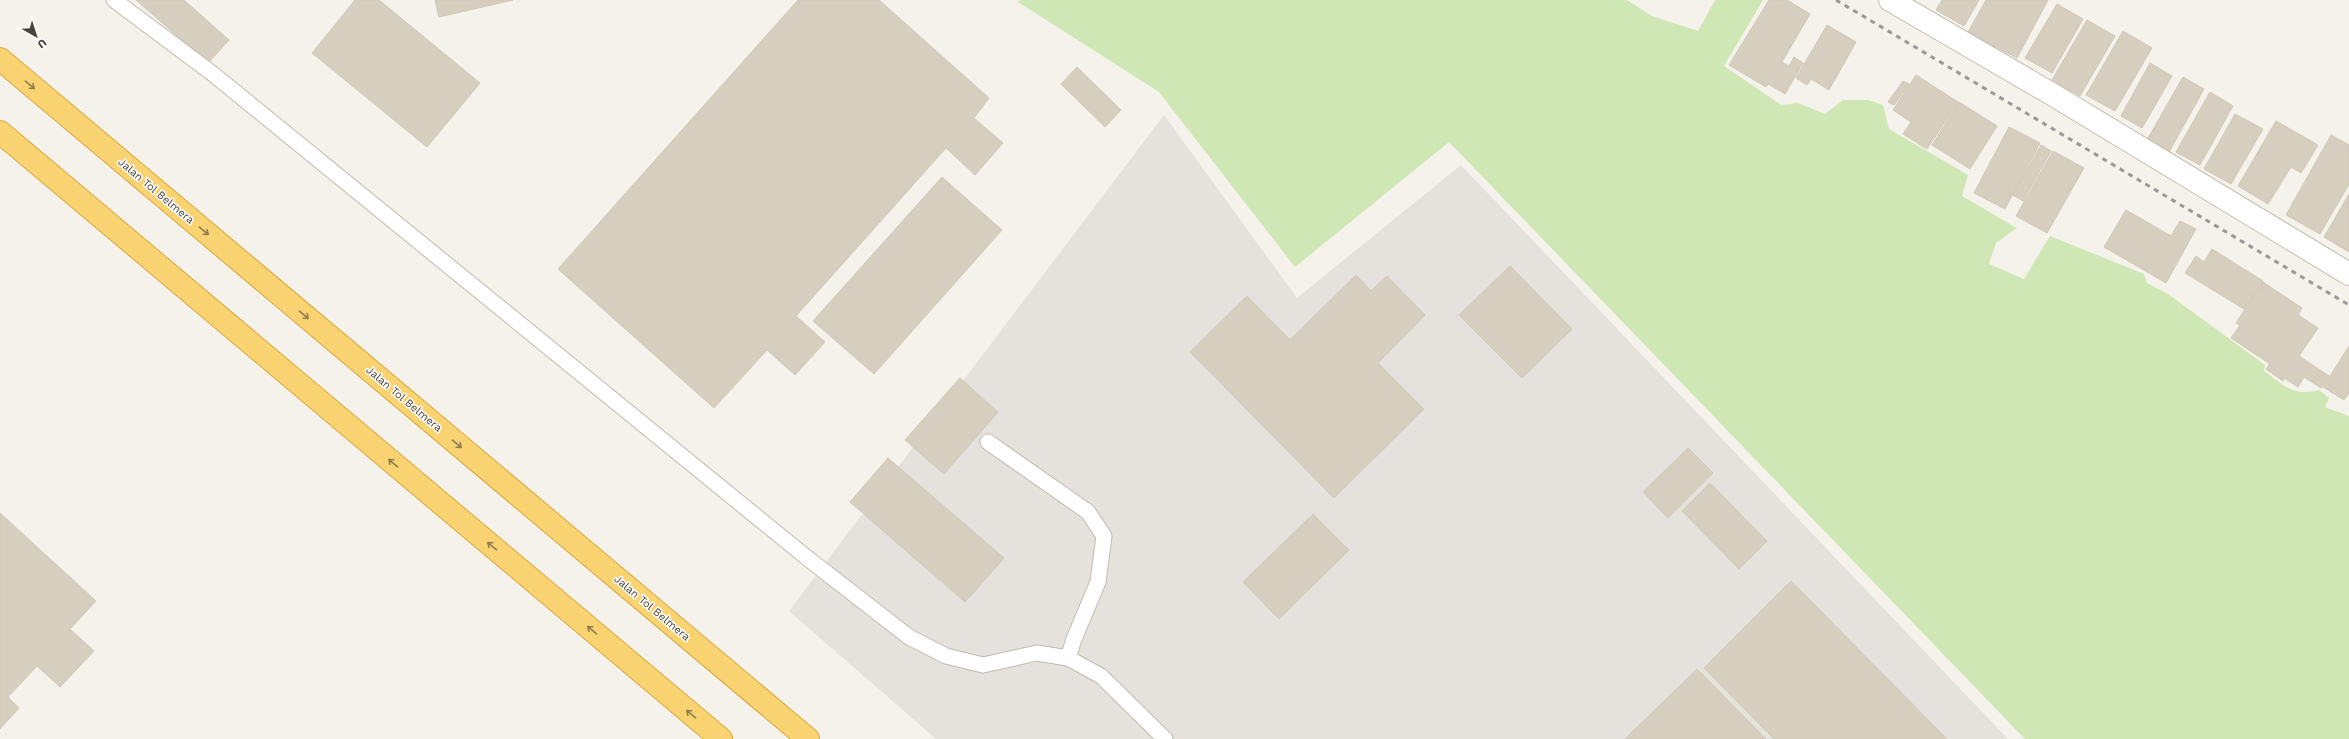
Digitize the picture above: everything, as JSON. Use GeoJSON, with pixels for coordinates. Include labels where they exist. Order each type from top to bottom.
{"type":"FeatureCollection","features":[{"type":"Feature","properties":{"kind":"highway","name":"Jalan Tol Belmera"},"geometry":{"type":"LineString","coordinates":[[0,60],[808,739]]}},
{"type":"Feature","properties":{"kind":"highway"},"geometry":{"type":"LineString","coordinates":[[0,132],[721,739]]}},
{"type":"Feature","properties":{"kind":"street"},"geometry":{"type":"LineString","coordinates":[[1890,0],[2050,93],[2349,274]]}},
{"type":"Feature","properties":{"kind":"lane"},"geometry":{"type":"LineString","coordinates":[[114,0],[214,74],[806,557],[909,637],[946,656],[983,665],[1037,653],[1068,658],[1101,676],[1165,739]]}},
{"type":"Feature","properties":{"kind":"lane"},"geometry":{"type":"LineString","coordinates":[[988,442],[1088,512],[1104,536],[1103,562],[1098,582],[1074,639],[1068,658]]}},
{"type":"Feature","properties":{"kind":"shaded area"},"geometry":{"type":"Polygon","coordinates":[[[1164,115],[1297,298],[1461,165],[2008,739],[936,739],[789,611],[1164,115]]]}},
{"type":"Feature","properties":{"kind":"green space"},"geometry":{"type":"Polygon","coordinates":[[[1021,0],[1627,0],[1652,16],[1698,31],[1715,0],[1763,0],[1724,66],[1781,105],[1798,103],[1825,114],[1843,100],[1868,100],[1883,105],[1889,129],[1968,175],[1962,196],[2017,228],[1996,243],[1989,264],[2024,279],[2050,236],[2144,274],[2147,283],[2168,294],[2265,365],[2264,371],[2283,385],[2295,391],[2302,392],[2319,390],[2329,398],[2325,407],[2349,416],[2349,739],[2025,739],[1449,142],[1295,267],[1159,92],[1018,2],[1021,0]]]}},
{"type":"Feature","properties":{"kind":"building"},"geometry":{"type":"Polygon","coordinates":[[[136,0],[184,0],[229,40],[208,63],[136,0]]]}},
{"type":"Feature","properties":{"kind":"building"},"geometry":{"type":"Polygon","coordinates":[[[355,0],[379,0],[480,83],[427,147],[312,53],[355,0]]]}},
{"type":"Feature","properties":{"kind":"building"},"geometry":{"type":"Polygon","coordinates":[[[435,0],[513,0],[439,17],[435,0]]]}},
{"type":"Feature","properties":{"kind":"building"},"geometry":{"type":"Polygon","coordinates":[[[798,0],[879,0],[989,98],[974,118],[1003,143],[975,175],[946,148],[796,316],[825,342],[795,375],[767,350],[714,408],[558,269],[798,0]]]}},
{"type":"Feature","properties":{"kind":"building"},"geometry":{"type":"Polygon","coordinates":[[[1769,0],[1787,0],[1810,14],[1782,62],[1789,66],[1794,57],[1803,63],[1785,94],[1768,84],[1766,87],[1729,65],[1769,0]]]}},
{"type":"Feature","properties":{"kind":"building"},"geometry":{"type":"Polygon","coordinates":[[[1942,0],[1979,0],[1964,26],[1936,10],[1942,0]]]}},
{"type":"Feature","properties":{"kind":"building"},"geometry":{"type":"Polygon","coordinates":[[[1986,0],[2048,0],[2017,58],[1968,32],[1986,0]]]}},
{"type":"Feature","properties":{"kind":"building"},"geometry":{"type":"Polygon","coordinates":[[[2057,4],[2083,19],[2052,73],[2025,58],[2057,4]]]}},
{"type":"Feature","properties":{"kind":"building"},"geometry":{"type":"Polygon","coordinates":[[[2087,20],[2115,36],[2080,96],[2052,80],[2087,20]]]}},
{"type":"Feature","properties":{"kind":"building"},"geometry":{"type":"Polygon","coordinates":[[[1827,25],[1856,42],[1829,90],[1811,79],[1807,85],[1796,78],[1827,25]]]}},
{"type":"Feature","properties":{"kind":"building"},"geometry":{"type":"Polygon","coordinates":[[[2123,31],[2152,48],[2115,111],[2086,95],[2123,31]]]}},
{"type":"Feature","properties":{"kind":"building"},"geometry":{"type":"Polygon","coordinates":[[[2150,63],[2172,76],[2142,128],[2121,116],[2150,63]]]}},
{"type":"Feature","properties":{"kind":"building"},"geometry":{"type":"Polygon","coordinates":[[[1077,67],[1121,110],[1105,127],[1061,84],[1077,67]]]}},
{"type":"Feature","properties":{"kind":"building"},"geometry":{"type":"Polygon","coordinates":[[[1916,75],[1958,102],[1927,149],[1903,134],[1911,122],[1893,110],[1916,75]]]}},
{"type":"Feature","properties":{"kind":"building"},"geometry":{"type":"Polygon","coordinates":[[[2183,77],[2204,89],[2169,152],[2147,140],[2183,77]]]}},
{"type":"Feature","properties":{"kind":"building"},"geometry":{"type":"Polygon","coordinates":[[[1903,81],[1909,84],[1894,105],[1888,102],[1903,81]]]}},
{"type":"Feature","properties":{"kind":"building"},"geometry":{"type":"Polygon","coordinates":[[[2210,92],[2233,106],[2200,165],[2176,152],[2210,92]]]}},
{"type":"Feature","properties":{"kind":"building"},"geometry":{"type":"Polygon","coordinates":[[[1959,102],[1997,126],[1970,169],[1932,145],[1959,102]]]}},
{"type":"Feature","properties":{"kind":"building"},"geometry":{"type":"Polygon","coordinates":[[[2235,114],[2263,129],[2231,184],[2204,169],[2235,114]]]}},
{"type":"Feature","properties":{"kind":"building"},"geometry":{"type":"Polygon","coordinates":[[[2276,121],[2318,145],[2301,173],[2291,167],[2268,204],[2238,186],[2276,121]]]}},
{"type":"Feature","properties":{"kind":"building"},"geometry":{"type":"Polygon","coordinates":[[[2009,127],[2040,143],[2005,209],[1974,193],[2009,127]]]}},
{"type":"Feature","properties":{"kind":"building"},"geometry":{"type":"Polygon","coordinates":[[[2331,135],[2349,145],[2349,184],[2320,234],[2286,215],[2331,135]]]}},
{"type":"Feature","properties":{"kind":"building"},"geometry":{"type":"Polygon","coordinates":[[[2041,145],[2051,151],[2023,201],[2013,195],[2041,145]]]}},
{"type":"Feature","properties":{"kind":"building"},"geometry":{"type":"Polygon","coordinates":[[[2053,151],[2084,168],[2047,233],[2016,216],[2053,151]]]}},
{"type":"Feature","properties":{"kind":"building"},"geometry":{"type":"Polygon","coordinates":[[[942,177],[1002,230],[874,374],[813,321],[942,177]]]}},
{"type":"Feature","properties":{"kind":"building"},"geometry":{"type":"Polygon","coordinates":[[[2349,194],[2349,252],[2324,237],[2349,194]]]}},
{"type":"Feature","properties":{"kind":"building"},"geometry":{"type":"Polygon","coordinates":[[[2126,210],[2171,236],[2180,221],[2196,229],[2166,283],[2104,247],[2126,210]]]}},
{"type":"Feature","properties":{"kind":"building"},"geometry":{"type":"Polygon","coordinates":[[[2212,249],[2263,281],[2244,309],[2185,273],[2196,256],[2204,262],[2212,249]]]}},
{"type":"Feature","properties":{"kind":"building"},"geometry":{"type":"Polygon","coordinates":[[[1510,266],[1572,329],[1522,378],[1459,315],[1510,266]]]}},
{"type":"Feature","properties":{"kind":"building"},"geometry":{"type":"Polygon","coordinates":[[[1356,275],[1371,291],[1387,276],[1425,315],[1378,363],[1424,409],[1334,498],[1190,352],[1247,296],[1290,340],[1356,275]]]}},
{"type":"Feature","properties":{"kind":"building"},"geometry":{"type":"Polygon","coordinates":[[[2263,282],[2302,308],[2298,315],[2318,328],[2299,356],[2329,376],[2321,388],[2304,377],[2298,387],[2284,378],[2283,381],[2266,369],[2270,364],[2231,338],[2240,325],[2236,323],[2263,282]]]}},
{"type":"Feature","properties":{"kind":"building"},"geometry":{"type":"Polygon","coordinates":[[[2349,346],[2349,393],[2344,400],[2323,387],[2349,346]]]}},
{"type":"Feature","properties":{"kind":"building"},"geometry":{"type":"Polygon","coordinates":[[[960,378],[998,412],[944,474],[905,440],[960,378]]]}},
{"type":"Feature","properties":{"kind":"building"},"geometry":{"type":"Polygon","coordinates":[[[1688,448],[1713,473],[1668,518],[1643,492],[1688,448]]]}},
{"type":"Feature","properties":{"kind":"building"},"geometry":{"type":"Polygon","coordinates":[[[888,458],[1004,558],[965,602],[850,502],[888,458]]]}},
{"type":"Feature","properties":{"kind":"building"},"geometry":{"type":"Polygon","coordinates":[[[1710,483],[1767,541],[1739,569],[1682,511],[1710,483]]]}},
{"type":"Feature","properties":{"kind":"building"},"geometry":{"type":"Polygon","coordinates":[[[0,513],[96,601],[70,629],[94,651],[60,687],[37,666],[8,697],[19,708],[0,729],[0,513]]]}},
{"type":"Feature","properties":{"kind":"building"},"geometry":{"type":"Polygon","coordinates":[[[1313,514],[1349,550],[1279,619],[1243,582],[1313,514]]]}},
{"type":"Feature","properties":{"kind":"building"},"geometry":{"type":"Polygon","coordinates":[[[1791,581],[1947,739],[1774,739],[1704,668],[1791,581]]]}},
{"type":"Feature","properties":{"kind":"building"},"geometry":{"type":"Polygon","coordinates":[[[1697,669],[1766,739],[1625,739],[1697,669]]]}},
{"type":"Feature","properties":{"kind":"railway"},"geometry":{"type":"LineString","coordinates":[[1836,0],[2349,305]]}}]}
